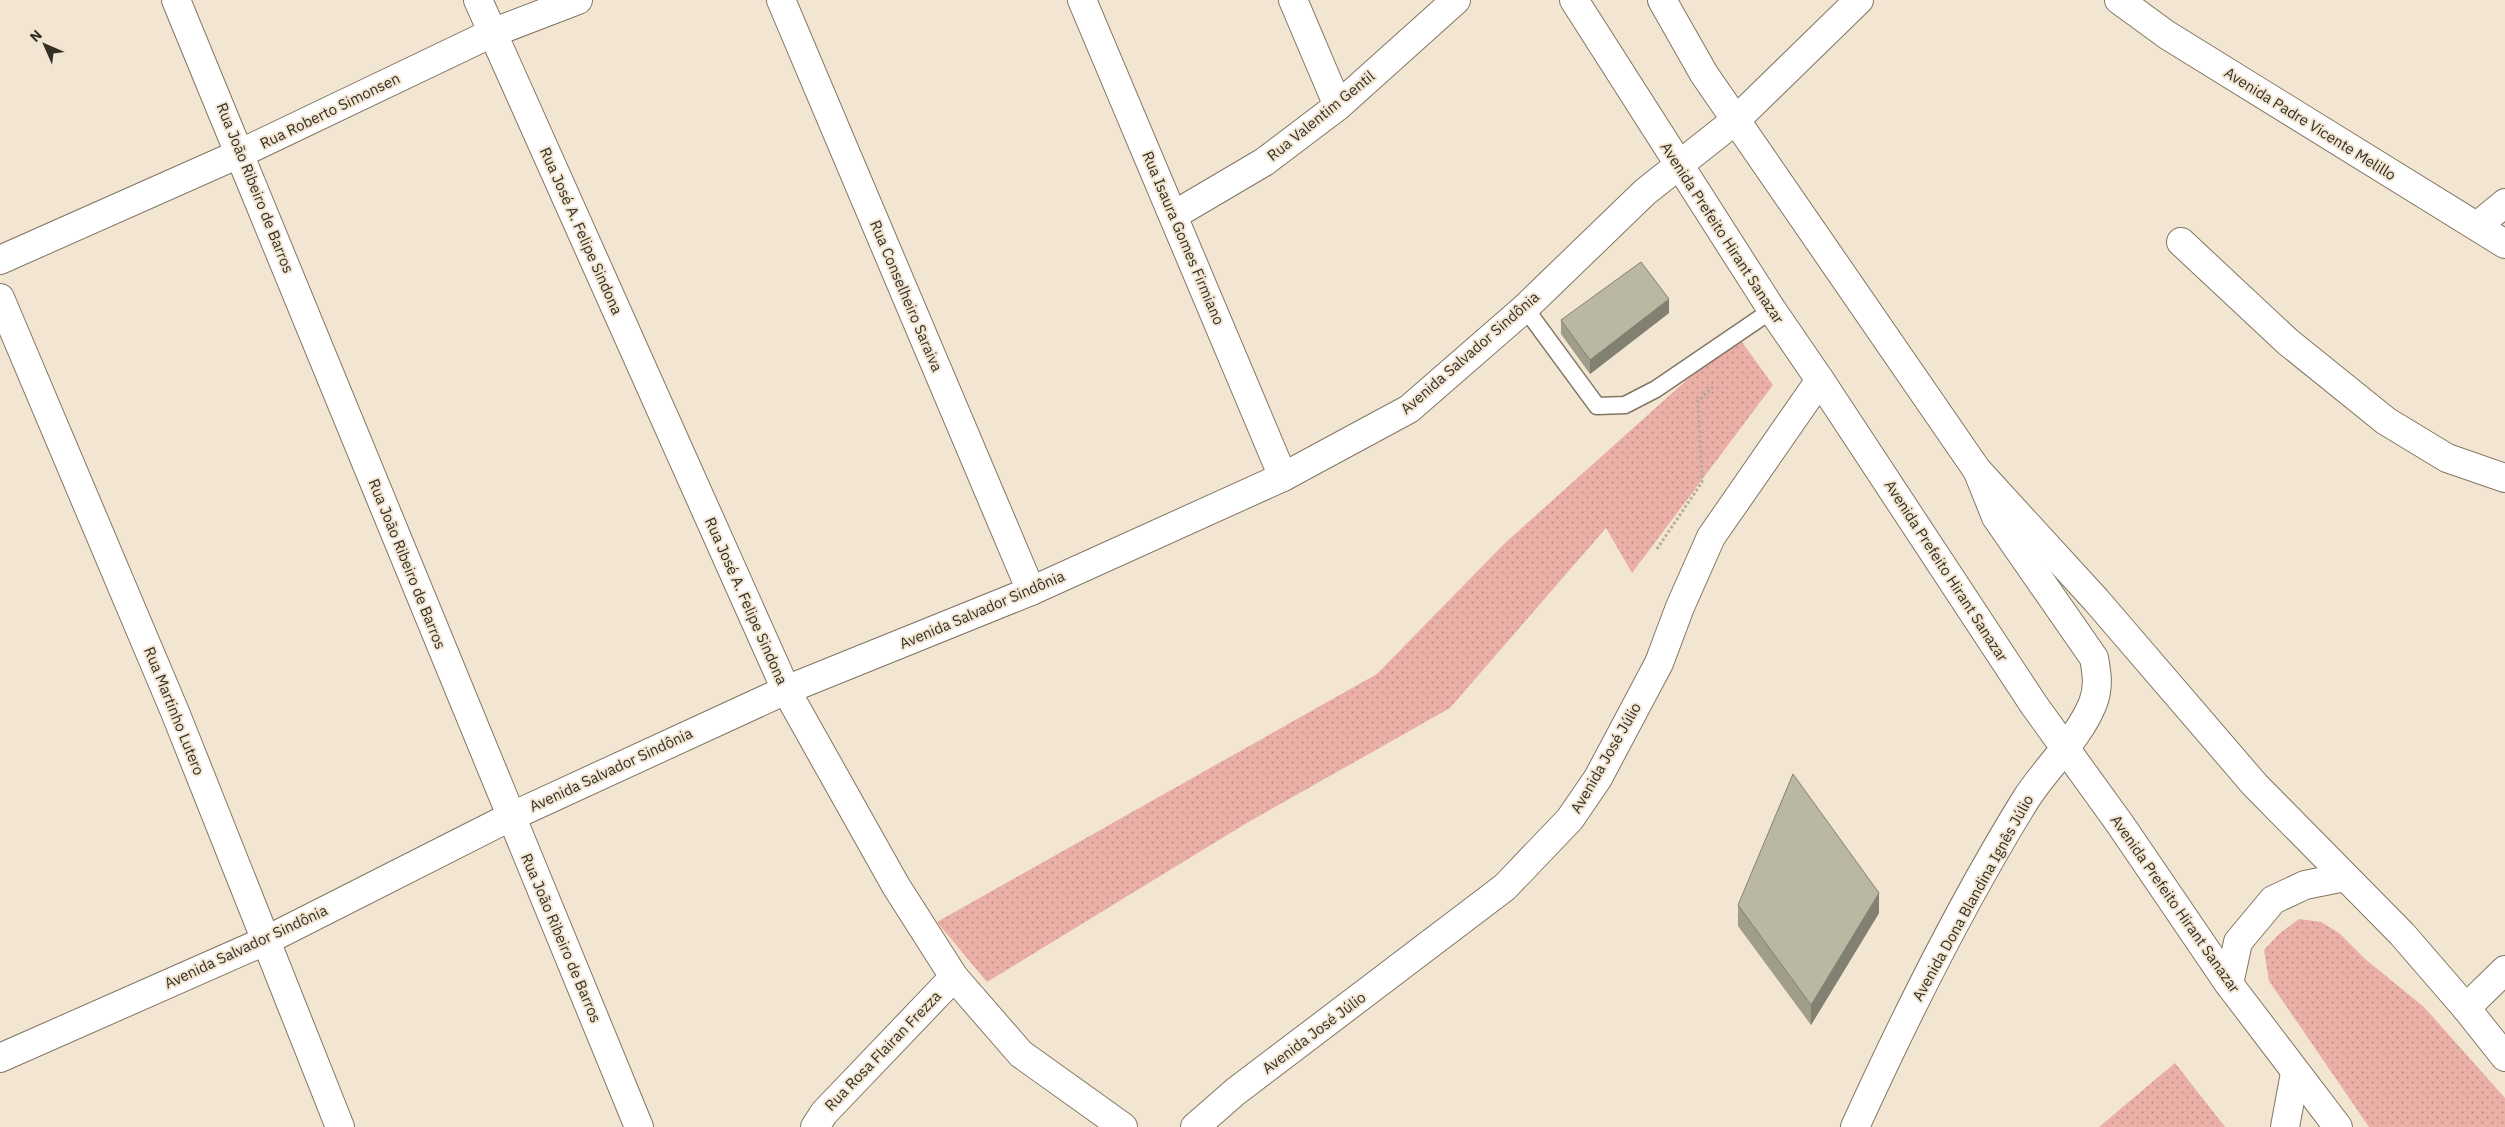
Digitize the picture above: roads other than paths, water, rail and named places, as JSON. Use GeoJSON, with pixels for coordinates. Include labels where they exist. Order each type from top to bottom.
{"type":"FeatureCollection","features":[{"type":"Feature","properties":{"kind":"street","name":"Rua João Ribeiro de Barros"},"geometry":{"type":"LineString","coordinates":[[176,0],[241,153],[510,817],[639,1127]]}},
{"type":"Feature","properties":{"kind":"street","name":"Rua José A. Felipe Sindona"},"geometry":{"type":"LineString","coordinates":[[478,0],[786,690],[896,886],[954,977],[1021,1054],[1123,1127]]}},
{"type":"Feature","properties":{"kind":"street","name":"Rua Roberto Simonsen"},"geometry":{"type":"LineString","coordinates":[[0,260],[241,153],[492,33],[578,0]]}},
{"type":"Feature","properties":{"kind":"street","name":"Rua Conselheiro Saraiva"},"geometry":{"type":"LineString","coordinates":[[781,0],[1030,591]]}},
{"type":"Feature","properties":{"kind":"street","name":"Rua Isaura Gomes Firmiano"},"geometry":{"type":"LineString","coordinates":[[1082,0],[1283,477]]}},
{"type":"Feature","properties":{"kind":"street"},"geometry":{"type":"LineString","coordinates":[[1293,0],[1338,106]]}},
{"type":"Feature","properties":{"kind":"street","name":"Rua Valentim Gentil"},"geometry":{"type":"LineString","coordinates":[[1174,215],[1264,162],[1338,106],[1456,0]]}},
{"type":"Feature","properties":{"kind":"street","name":"Avenida Prefeito Hirant Sanazar"},"geometry":{"type":"LineString","coordinates":[[1574,0],[1772,310],[2034,705],[2229,984],[2338,1127]]}},
{"type":"Feature","properties":{"kind":"street"},"geometry":{"type":"LineString","coordinates":[[1662,0],[1704,74],[1737,119],[1977,470],[2096,600],[2255,785],[2402,934],[2466,1008],[2505,1057]]}},
{"type":"Feature","properties":{"kind":"street","name":"Avenida Salvador Sindônia"},"geometry":{"type":"LineString","coordinates":[[0,1058],[265,941],[510,817],[786,690],[1030,591],[1283,477],[1409,409],[1525,308],[1645,192],[1737,119],[1858,0]]}},
{"type":"Feature","properties":{"kind":"street","name":"Avenida Padre Vicente Melillo"},"geometry":{"type":"LineString","coordinates":[[2119,0],[2167,35],[2505,244]]}},
{"type":"Feature","properties":{"kind":"street"},"geometry":{"type":"LineString","coordinates":[[2477,226],[2505,203]]}},
{"type":"Feature","properties":{"kind":"street"},"geometry":{"type":"LineString","coordinates":[[2181,242],[2288,342],[2386,421],[2447,458],[2505,478]]}},
{"type":"Feature","properties":{"kind":"street","name":"Rua Martinho Lutero"},"geometry":{"type":"LineString","coordinates":[[0,298],[176,712],[340,1127]]}},
{"type":"Feature","properties":{"kind":"street","name":"Avenida José Júlio"},"geometry":{"type":"LineString","coordinates":[[1195,1127],[1235,1092],[1505,887],[1570,820],[1598,778],[1659,663],[1680,607],[1711,537],[1820,380]]}},
{"type":"Feature","properties":{"kind":"street","name":"Avenida Dona Blandina Ignês Júlio"},"geometry":{"type":"LineString","coordinates":[[1854,1127],[1898,1034],[1976,889],[2027,797],[2066,749],[2093,703],[2098,680],[2094,658],[1996,517],[1977,470]]}},
{"type":"Feature","properties":{"kind":"street"},"geometry":{"type":"LineString","coordinates":[[2229,984],[2238,942],[2273,900],[2305,885],[2345,877]]}},
{"type":"Feature","properties":{"kind":"street"},"geometry":{"type":"LineString","coordinates":[[2466,1008],[2505,970]]}},
{"type":"Feature","properties":{"kind":"street","name":"Rua Rosa Flairan Frezza"},"geometry":{"type":"LineString","coordinates":[[816,1127],[824,1112],[954,977]]}},
{"type":"Feature","properties":{"kind":"street"},"geometry":{"type":"LineString","coordinates":[[2285,1127],[2295,1072]]}},
{"type":"Feature","properties":{"kind":"lane"},"geometry":{"type":"LineString","coordinates":[[1525,308],[1598,406],[1625,405],[1656,389],[1772,310]]}}]}
